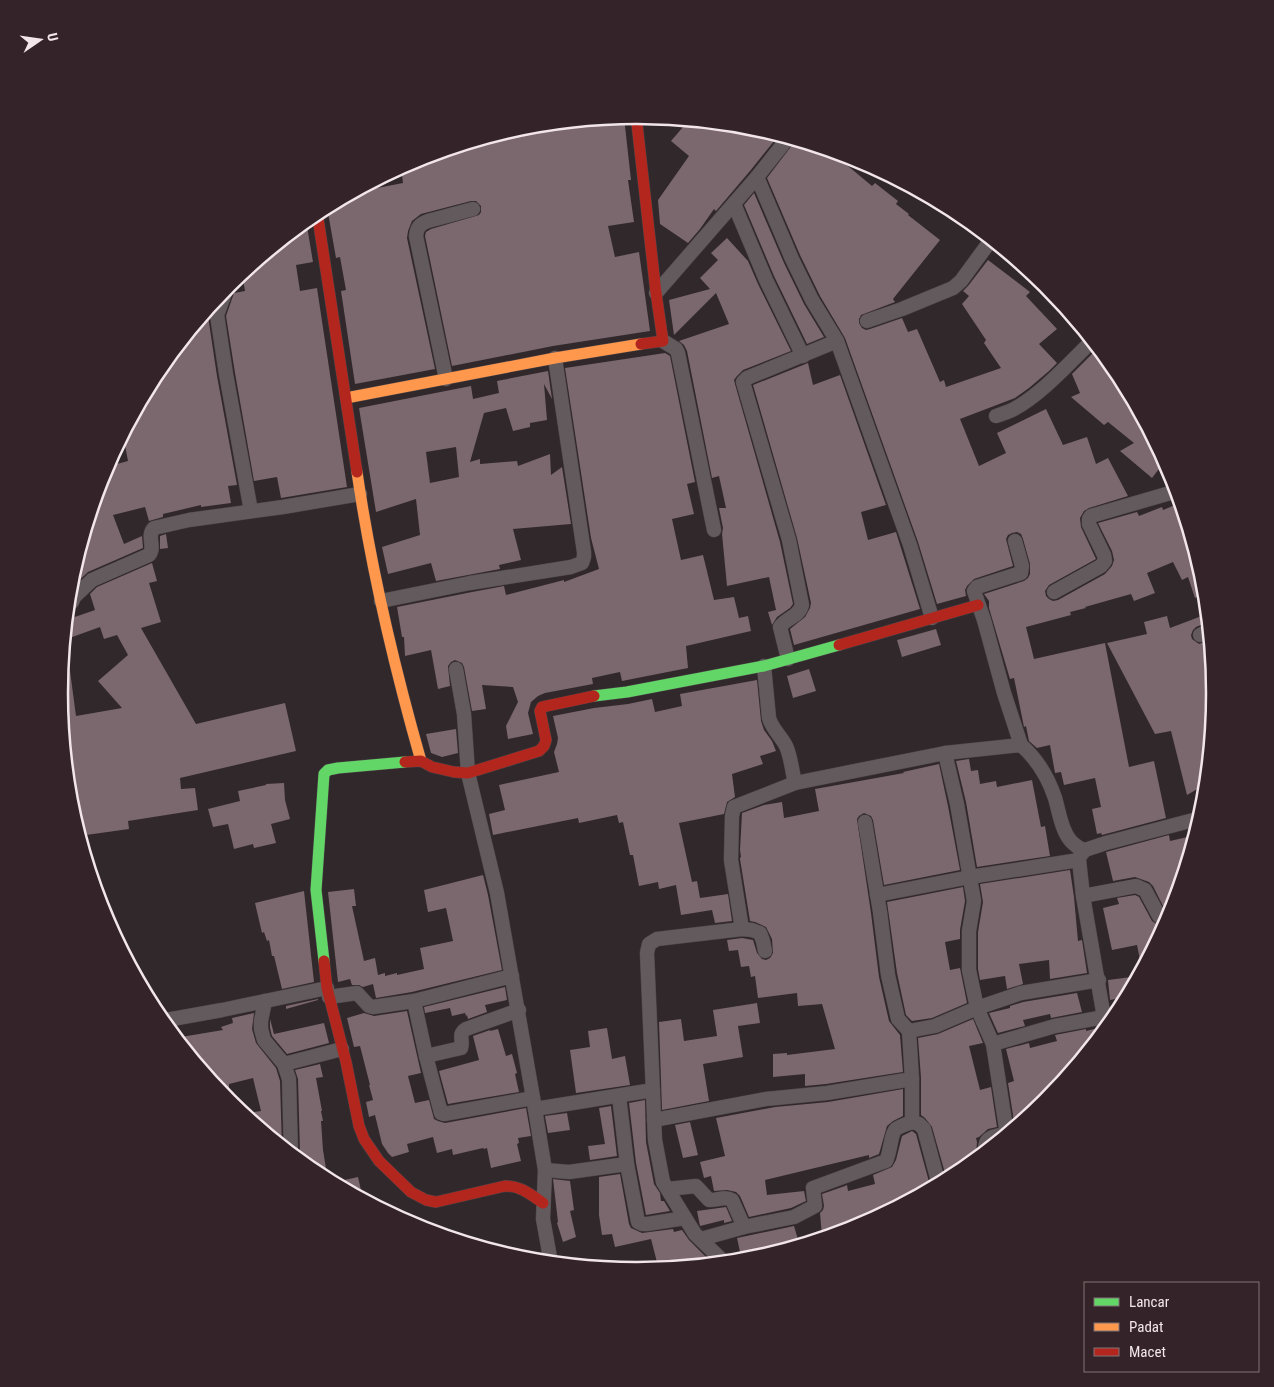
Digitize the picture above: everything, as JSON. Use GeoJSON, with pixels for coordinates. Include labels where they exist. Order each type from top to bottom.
{"type":"FeatureCollection","features":[{"type":"Feature","properties":{"kind":"street"},"geometry":{"type":"LineString","coordinates":[[637,124],[656,293],[664,341]]}},
{"type":"Feature","properties":{"kind":"street"},"geometry":{"type":"LineString","coordinates":[[656,293],[734,204],[784,143]]}},
{"type":"Feature","properties":{"kind":"street"},"geometry":{"type":"LineString","coordinates":[[757,177],[812,300],[837,341],[910,544],[932,618]]}},
{"type":"Feature","properties":{"kind":"street"},"geometry":{"type":"LineString","coordinates":[[734,204],[766,280],[803,356]]}},
{"type":"Feature","properties":{"kind":"street"},"geometry":{"type":"LineString","coordinates":[[446,379],[416,236],[417,229],[421,224],[428,221],[473,209]]}},
{"type":"Feature","properties":{"kind":"street"},"geometry":{"type":"LineString","coordinates":[[319,222],[360,494],[381,601],[421,761]]}},
{"type":"Feature","properties":{"kind":"street"},"geometry":{"type":"LineString","coordinates":[[867,321],[953,288],[961,281],[987,245]]}},
{"type":"Feature","properties":{"kind":"street"},"geometry":{"type":"LineString","coordinates":[[220,306],[217,315],[251,511]]}},
{"type":"Feature","properties":{"kind":"street"},"geometry":{"type":"LineString","coordinates":[[346,398],[556,358],[664,341],[676,349],[678,354],[714,530]]}},
{"type":"Feature","properties":{"kind":"street"},"geometry":{"type":"LineString","coordinates":[[788,659],[780,627],[785,621],[799,612],[802,605],[789,540],[743,382],[747,378],[837,341]]}},
{"type":"Feature","properties":{"kind":"street"},"geometry":{"type":"LineString","coordinates":[[996,416],[1015,408],[1033,396],[1088,345]]}},
{"type":"Feature","properties":{"kind":"street"},"geometry":{"type":"LineString","coordinates":[[381,601],[582,563],[584,552],[556,358]]}},
{"type":"Feature","properties":{"kind":"street"},"geometry":{"type":"LineString","coordinates":[[1054,592],[1101,566],[1105,561],[1089,524],[1091,516],[1170,493]]}},
{"type":"Feature","properties":{"kind":"street"},"geometry":{"type":"LineString","coordinates":[[76,595],[92,580],[149,555],[152,552],[150,535],[154,528],[188,520],[360,494]]}},
{"type":"Feature","properties":{"kind":"street"},"geometry":{"type":"LineString","coordinates":[[1015,541],[1022,566],[1021,573],[976,588],[974,591],[1021,745],[1031,754],[1043,770],[1070,840],[1082,855],[1083,896],[1104,1019]]}},
{"type":"Feature","properties":{"kind":"street"},"geometry":{"type":"LineString","coordinates":[[543,1204],[523,1188],[512,1185],[436,1202],[426,1200],[411,1192],[379,1161],[364,1139],[358,1126],[328,992],[316,890],[324,774],[328,770],[338,768],[421,761],[432,767],[468,773],[539,751],[544,746],[546,740],[540,711],[542,707],[547,705],[764,666],[978,604]]}},
{"type":"Feature","properties":{"kind":"street"},"geometry":{"type":"LineString","coordinates":[[764,666],[768,718],[786,745],[795,782]]}},
{"type":"Feature","properties":{"kind":"street"},"geometry":{"type":"LineString","coordinates":[[456,669],[464,714],[468,773],[497,893],[519,1010],[545,1170],[543,1219],[550,1256]]}},
{"type":"Feature","properties":{"kind":"street"},"geometry":{"type":"LineString","coordinates":[[742,929],[731,860],[734,807],[795,782],[944,753],[1021,745]]}},
{"type":"Feature","properties":{"kind":"street"},"geometry":{"type":"LineString","coordinates":[[944,753],[957,804],[974,901],[969,931],[969,970],[977,1008],[994,1044],[1006,1127]]}},
{"type":"Feature","properties":{"kind":"street"},"geometry":{"type":"LineString","coordinates":[[877,895],[1082,855],[1106,843],[1192,820]]}},
{"type":"Feature","properties":{"kind":"street"},"geometry":{"type":"LineString","coordinates":[[865,822],[890,984],[898,1020],[909,1031],[912,1122]]}},
{"type":"Feature","properties":{"kind":"street"},"geometry":{"type":"LineString","coordinates":[[1083,896],[1136,886],[1145,890],[1160,917]]}},
{"type":"Feature","properties":{"kind":"street"},"geometry":{"type":"LineString","coordinates":[[719,1257],[695,1234],[663,1182],[655,1140],[647,953],[649,944],[657,939],[742,929],[760,933],[765,951]]}},
{"type":"Feature","properties":{"kind":"street"},"geometry":{"type":"LineString","coordinates":[[170,1019],[266,1001],[328,992],[357,993],[369,1006],[373,1007],[414,1001],[512,976]]}},
{"type":"Feature","properties":{"kind":"street"},"geometry":{"type":"LineString","coordinates":[[909,1031],[935,1026],[1021,992],[1099,980]]}},
{"type":"Feature","properties":{"kind":"street"},"geometry":{"type":"LineString","coordinates":[[266,1001],[261,1029],[264,1040],[284,1064],[289,1079],[291,1146]]}},
{"type":"Feature","properties":{"kind":"street"},"geometry":{"type":"LineString","coordinates":[[414,1001],[440,1110],[444,1114],[619,1096],[653,1090]]}},
{"type":"Feature","properties":{"kind":"street"},"geometry":{"type":"LineString","coordinates":[[426,1056],[461,1048],[462,1032],[466,1029],[519,1010]]}},
{"type":"Feature","properties":{"kind":"street"},"geometry":{"type":"LineString","coordinates":[[994,1044],[1055,1026],[1101,1023]]}},
{"type":"Feature","properties":{"kind":"street"},"geometry":{"type":"LineString","coordinates":[[284,1064],[342,1049]]}},
{"type":"Feature","properties":{"kind":"street"},"geometry":{"type":"LineString","coordinates":[[654,1120],[766,1099],[827,1093],[912,1079]]}},
{"type":"Feature","properties":{"kind":"street"},"geometry":{"type":"LineString","coordinates":[[619,1096],[627,1164],[638,1222],[647,1224],[685,1218]]}},
{"type":"Feature","properties":{"kind":"street"},"geometry":{"type":"LineString","coordinates":[[701,1240],[744,1227],[794,1217],[815,1206],[813,1188],[886,1162],[894,1132],[896,1129],[912,1122],[919,1124],[924,1130],[937,1177]]}},
{"type":"Feature","properties":{"kind":"street"},"geometry":{"type":"LineString","coordinates":[[545,1170],[569,1172],[627,1164]]}},
{"type":"Feature","properties":{"kind":"street"},"geometry":{"type":"LineString","coordinates":[[668,1189],[696,1186],[709,1200],[730,1199],[744,1227]]}},
{"type":"Feature","properties":{"kind":"building"},"geometry":{"type":"Polygon","coordinates":[[[625,124],[631,180],[628,180],[634,222],[608,226],[615,257],[639,252],[650,331],[553,346],[452,366],[425,236],[426,232],[431,229],[479,215],[481,206],[476,201],[471,201],[421,214],[412,221],[408,231],[407,238],[435,369],[355,384],[341,291],[346,290],[340,257],[336,258],[328,215],[374,189],[403,183],[402,175],[419,167],[490,143],[563,129],[625,124]]]}},
{"type":"Feature","properties":{"kind":"building"},"geometry":{"type":"Polygon","coordinates":[[[684,126],[748,135],[774,141],[716,211],[714,209],[688,243],[660,224],[658,200],[689,156],[671,141],[684,126]]]}},
{"type":"Feature","properties":{"kind":"building"},"geometry":{"type":"Polygon","coordinates":[[[792,145],[820,154],[845,163],[872,186],[875,183],[898,201],[896,204],[908,215],[940,240],[893,299],[895,302],[861,315],[859,323],[866,330],[902,318],[908,332],[917,329],[940,382],[944,380],[946,387],[1001,368],[984,343],[986,340],[962,304],[969,296],[963,291],[988,260],[1030,292],[1026,296],[1057,329],[1039,344],[1057,363],[1049,371],[1015,398],[960,419],[979,466],[1006,453],[997,433],[1046,409],[1063,445],[1087,437],[1096,464],[1108,458],[1128,496],[1084,511],[1080,518],[1081,527],[1096,559],[1049,585],[1045,591],[1049,599],[1053,601],[1058,600],[1105,574],[1112,566],[1114,560],[1112,551],[1098,523],[1137,512],[1139,516],[1162,507],[1163,510],[1174,505],[1187,546],[1198,596],[1195,598],[1188,577],[1182,580],[1173,562],[1147,573],[1155,593],[1134,601],[1131,594],[1070,612],[1071,615],[1026,627],[1034,659],[1105,643],[1129,767],[1154,761],[1166,818],[1102,835],[1101,833],[1097,834],[1092,809],[1101,807],[1095,778],[1064,785],[1061,772],[1055,773],[1050,745],[1037,748],[1029,741],[1026,726],[1024,727],[1014,678],[1010,679],[989,608],[989,601],[984,594],[1028,578],[1030,564],[1021,534],[1017,532],[1012,533],[1006,539],[1013,566],[974,579],[965,590],[966,596],[937,604],[918,542],[845,338],[820,296],[800,255],[767,178],[792,145]]]}},
{"type":"Feature","properties":{"kind":"building"},"geometry":{"type":"Polygon","coordinates":[[[754,193],[784,263],[804,304],[824,337],[807,344],[774,276],[744,205],[754,193]]]}},
{"type":"Feature","properties":{"kind":"building"},"geometry":{"type":"Polygon","coordinates":[[[308,230],[313,262],[296,265],[300,291],[317,288],[347,487],[281,498],[277,477],[254,481],[226,316],[234,293],[245,291],[244,282],[262,265],[308,230]]]}},
{"type":"Feature","properties":{"kind":"building"},"geometry":{"type":"Polygon","coordinates":[[[727,238],[748,261],[791,351],[743,370],[734,380],[780,542],[793,604],[777,617],[772,625],[768,612],[776,610],[769,577],[727,586],[723,528],[719,508],[726,508],[719,476],[712,478],[687,351],[679,341],[729,324],[716,293],[674,335],[669,300],[710,289],[700,278],[718,260],[711,253],[727,238]]]}},
{"type":"Feature","properties":{"kind":"building"},"geometry":{"type":"Polygon","coordinates":[[[208,319],[237,485],[228,486],[231,503],[201,507],[201,505],[163,514],[163,517],[149,521],[145,507],[113,515],[124,544],[142,536],[143,548],[88,572],[78,581],[98,510],[111,476],[116,464],[128,461],[125,445],[144,409],[163,377],[208,319]]]}},
{"type":"Feature","properties":{"kind":"building"},"geometry":{"type":"Polygon","coordinates":[[[665,353],[670,356],[695,482],[687,484],[694,514],[672,519],[681,560],[703,555],[714,600],[734,597],[739,618],[748,616],[751,631],[686,646],[688,668],[622,681],[620,672],[592,678],[593,684],[538,696],[531,702],[528,713],[533,734],[508,739],[506,726],[518,702],[513,687],[482,685],[486,709],[472,711],[464,667],[462,663],[455,660],[448,666],[450,686],[438,689],[431,650],[405,656],[404,637],[402,637],[397,607],[504,586],[506,595],[564,580],[564,582],[599,569],[591,538],[565,368],[665,353]]]}},
{"type":"Feature","properties":{"kind":"building"},"geometry":{"type":"Polygon","coordinates":[[[1093,353],[1111,377],[1148,442],[1160,468],[1152,478],[1120,451],[1134,443],[1108,422],[1104,425],[1071,397],[1080,393],[1072,374],[1093,353]]]}},
{"type":"Feature","properties":{"kind":"building"},"geometry":{"type":"Polygon","coordinates":[[[808,363],[813,385],[840,375],[886,505],[861,512],[868,540],[896,532],[920,609],[794,645],[790,629],[805,617],[811,603],[797,538],[753,385],[808,363]]]}},
{"type":"Feature","properties":{"kind":"building"},"geometry":{"type":"Polygon","coordinates":[[[548,371],[552,399],[544,384],[547,420],[530,423],[530,427],[513,431],[506,408],[484,413],[470,462],[480,459],[480,464],[517,461],[518,466],[550,454],[551,475],[562,467],[571,524],[513,529],[521,560],[499,565],[500,569],[436,581],[431,563],[388,574],[382,547],[420,535],[416,499],[376,512],[359,408],[471,386],[473,399],[499,393],[497,381],[548,371]],[[456,447],[426,452],[430,483],[459,477],[456,447]]]}},
{"type":"Feature","properties":{"kind":"building"},"geometry":{"type":"Polygon","coordinates":[[[166,534],[168,548],[160,549],[160,536],[166,534]]]}},
{"type":"Feature","properties":{"kind":"building"},"geometry":{"type":"Polygon","coordinates":[[[152,563],[157,581],[149,583],[161,622],[141,628],[196,724],[285,703],[296,751],[180,778],[181,789],[195,788],[198,810],[128,821],[129,829],[86,835],[72,768],[69,731],[69,662],[76,716],[122,708],[98,681],[128,655],[117,635],[104,639],[100,627],[70,638],[72,618],[95,610],[90,594],[97,587],[152,563]]]}},
{"type":"Feature","properties":{"kind":"building"},"geometry":{"type":"Polygon","coordinates":[[[1167,616],[1170,628],[1202,616],[1202,624],[1196,627],[1191,635],[1192,639],[1199,644],[1204,642],[1206,694],[1202,768],[1199,788],[1187,795],[1171,731],[1155,734],[1107,643],[1147,634],[1144,622],[1167,616]]]}},
{"type":"Feature","properties":{"kind":"building"},"geometry":{"type":"Polygon","coordinates":[[[936,629],[941,645],[902,657],[897,640],[936,629]]]}},
{"type":"Feature","properties":{"kind":"building"},"geometry":{"type":"Polygon","coordinates":[[[809,669],[816,691],[793,698],[787,676],[809,669]]]}},
{"type":"Feature","properties":{"kind":"building"},"geometry":{"type":"Polygon","coordinates":[[[757,680],[761,721],[776,751],[760,756],[763,764],[732,774],[735,797],[727,802],[724,814],[679,823],[692,882],[697,881],[700,898],[728,894],[732,921],[715,923],[712,910],[681,915],[676,885],[659,889],[658,882],[639,886],[633,855],[630,855],[623,822],[619,823],[617,815],[579,823],[578,818],[493,835],[489,814],[505,810],[499,785],[559,772],[554,752],[558,738],[553,716],[652,699],[655,712],[682,706],[680,694],[757,680]]]}},
{"type":"Feature","properties":{"kind":"building"},"geometry":{"type":"Polygon","coordinates":[[[456,729],[458,753],[442,757],[431,753],[426,734],[456,729]]]}},
{"type":"Feature","properties":{"kind":"building"},"geometry":{"type":"Polygon","coordinates":[[[969,759],[971,771],[978,770],[980,784],[996,781],[997,787],[1032,780],[1041,827],[1045,826],[1050,856],[977,867],[966,802],[956,761],[969,759]]]}},
{"type":"Feature","properties":{"kind":"building"},"geometry":{"type":"Polygon","coordinates":[[[939,764],[960,870],[884,885],[873,820],[871,816],[864,813],[857,819],[879,977],[889,1021],[900,1035],[903,1072],[805,1086],[805,1074],[773,1077],[773,1054],[787,1053],[787,1055],[835,1049],[822,1004],[798,1006],[797,993],[758,998],[755,976],[751,977],[749,966],[741,967],[738,950],[729,951],[727,940],[742,938],[753,940],[757,953],[762,959],[770,958],[773,953],[772,939],[766,927],[750,921],[740,859],[742,813],[764,805],[782,802],[784,818],[819,811],[815,789],[904,773],[939,764]]]}},
{"type":"Feature","properties":{"kind":"building"},"geometry":{"type":"Polygon","coordinates":[[[284,783],[285,800],[290,819],[271,824],[276,843],[254,848],[253,844],[234,849],[228,824],[213,827],[208,809],[240,801],[238,791],[266,784],[284,783]]]}},
{"type":"Feature","properties":{"kind":"building"},"geometry":{"type":"Polygon","coordinates":[[[1169,835],[1170,841],[1188,837],[1164,908],[1149,882],[1135,877],[1113,881],[1106,852],[1169,835]]]}},
{"type":"Feature","properties":{"kind":"building"},"geometry":{"type":"Polygon","coordinates":[[[1070,870],[1078,941],[1082,940],[1087,973],[1050,979],[1049,960],[1019,964],[1023,984],[1007,989],[1005,976],[980,980],[978,969],[978,932],[983,902],[980,884],[1070,870]]]}},
{"type":"Feature","properties":{"kind":"building"},"geometry":{"type":"Polygon","coordinates":[[[483,875],[502,970],[412,992],[376,998],[373,984],[363,987],[352,985],[350,979],[338,982],[328,892],[354,889],[356,906],[352,906],[364,961],[375,958],[378,975],[385,973],[385,976],[397,973],[397,975],[424,969],[420,948],[453,941],[446,908],[428,912],[424,890],[483,875]]]}},
{"type":"Feature","properties":{"kind":"building"},"geometry":{"type":"Polygon","coordinates":[[[963,887],[965,901],[960,939],[945,942],[950,970],[960,968],[967,1003],[932,1018],[912,1021],[906,1015],[897,973],[887,902],[963,887]]]}},
{"type":"Feature","properties":{"kind":"building"},"geometry":{"type":"Polygon","coordinates":[[[304,891],[314,982],[282,989],[269,940],[267,941],[264,932],[262,933],[255,903],[304,891]]]}},
{"type":"Feature","properties":{"kind":"building"},"geometry":{"type":"Polygon","coordinates":[[[1135,895],[1139,897],[1152,921],[1157,924],[1140,960],[1137,945],[1112,950],[1103,908],[1119,904],[1117,898],[1135,895]]]}},
{"type":"Feature","properties":{"kind":"building"},"geometry":{"type":"Polygon","coordinates":[[[1130,977],[1116,1002],[1115,999],[1110,1000],[1108,980],[1130,977]]]}},
{"type":"Feature","properties":{"kind":"building"},"geometry":{"type":"Polygon","coordinates":[[[505,987],[507,1000],[485,1005],[487,1012],[468,1019],[465,1013],[452,1016],[450,1008],[425,1013],[424,1007],[505,987]]]}},
{"type":"Feature","properties":{"kind":"building"},"geometry":{"type":"Polygon","coordinates":[[[1077,993],[1082,1012],[1051,1018],[1050,1014],[1023,1020],[1025,1026],[998,1033],[989,1013],[1010,1008],[1010,1006],[1023,1002],[1077,993]]]}},
{"type":"Feature","properties":{"kind":"building"},"geometry":{"type":"Polygon","coordinates":[[[318,1000],[286,1009],[286,1006],[318,1000]]]}},
{"type":"Feature","properties":{"kind":"building"},"geometry":{"type":"Polygon","coordinates":[[[757,1003],[760,1023],[738,1026],[743,1057],[703,1064],[709,1101],[662,1110],[659,1022],[681,1019],[684,1041],[717,1036],[713,1010],[757,1003]]]}},
{"type":"Feature","properties":{"kind":"building"},"geometry":{"type":"Polygon","coordinates":[[[407,1011],[421,1073],[408,1076],[415,1103],[429,1100],[434,1119],[445,1123],[526,1108],[531,1136],[518,1138],[519,1143],[517,1144],[521,1161],[491,1168],[487,1148],[453,1155],[452,1149],[437,1153],[433,1137],[407,1144],[409,1152],[392,1157],[388,1153],[382,1144],[375,1115],[369,1117],[366,1102],[373,1100],[370,1085],[360,1046],[354,1047],[347,1018],[364,1013],[374,1016],[407,1011]]]}},
{"type":"Feature","properties":{"kind":"building"},"geometry":{"type":"Polygon","coordinates":[[[254,1013],[252,1029],[256,1043],[276,1068],[280,1081],[282,1138],[252,1112],[261,1111],[253,1078],[229,1084],[229,1091],[183,1037],[223,1030],[221,1027],[233,1023],[232,1018],[254,1013]]]}},
{"type":"Feature","properties":{"kind":"building"},"geometry":{"type":"Polygon","coordinates":[[[270,1019],[274,1034],[324,1023],[329,1043],[287,1054],[272,1036],[270,1019]]]}},
{"type":"Feature","properties":{"kind":"building"},"geometry":{"type":"Polygon","coordinates":[[[973,1019],[983,1043],[969,1046],[980,1090],[991,1087],[997,1127],[988,1129],[976,1138],[976,1150],[945,1172],[932,1127],[921,1115],[918,1038],[938,1034],[973,1019]]]}},
{"type":"Feature","properties":{"kind":"building"},"geometry":{"type":"Polygon","coordinates":[[[607,1028],[612,1059],[625,1056],[630,1085],[576,1093],[570,1050],[590,1047],[588,1031],[607,1028]]]}},
{"type":"Feature","properties":{"kind":"building"},"geometry":{"type":"Polygon","coordinates":[[[498,1029],[506,1056],[512,1054],[519,1092],[448,1104],[439,1071],[479,1060],[473,1036],[498,1029]]]}},
{"type":"Feature","properties":{"kind":"building"},"geometry":{"type":"Polygon","coordinates":[[[1086,1029],[1086,1031],[1094,1029],[1095,1032],[1065,1069],[1014,1120],[1008,1083],[1014,1081],[1006,1049],[1029,1043],[1030,1048],[1057,1041],[1055,1035],[1086,1029]]]}},
{"type":"Feature","properties":{"kind":"building"},"geometry":{"type":"Polygon","coordinates":[[[320,1064],[323,1077],[316,1078],[322,1111],[323,1150],[326,1170],[300,1152],[298,1079],[295,1070],[320,1064]]]}},
{"type":"Feature","properties":{"kind":"building"},"geometry":{"type":"Polygon","coordinates":[[[903,1089],[903,1116],[887,1126],[879,1154],[869,1158],[869,1155],[765,1180],[767,1195],[804,1191],[806,1201],[791,1208],[749,1217],[740,1196],[736,1192],[727,1190],[714,1191],[711,1176],[704,1178],[700,1162],[725,1156],[716,1118],[775,1107],[828,1102],[903,1089]]]}},
{"type":"Feature","properties":{"kind":"building"},"geometry":{"type":"Polygon","coordinates":[[[645,1100],[646,1142],[654,1184],[660,1193],[661,1201],[664,1201],[670,1211],[646,1215],[636,1163],[629,1103],[645,1100]]]}},
{"type":"Feature","properties":{"kind":"building"},"geometry":{"type":"Polygon","coordinates":[[[611,1106],[617,1156],[590,1160],[588,1146],[605,1144],[599,1108],[611,1106]]]}},
{"type":"Feature","properties":{"kind":"building"},"geometry":{"type":"Polygon","coordinates":[[[567,1113],[570,1130],[548,1133],[545,1116],[567,1113]]]}},
{"type":"Feature","properties":{"kind":"building"},"geometry":{"type":"Polygon","coordinates":[[[690,1122],[698,1155],[683,1158],[675,1125],[690,1122]]]}},
{"type":"Feature","properties":{"kind":"building"},"geometry":{"type":"Polygon","coordinates":[[[912,1131],[916,1134],[929,1182],[855,1220],[822,1232],[820,1213],[824,1206],[822,1194],[847,1185],[848,1191],[875,1184],[873,1175],[892,1167],[896,1160],[902,1136],[912,1131]]]}},
{"type":"Feature","properties":{"kind":"building"},"geometry":{"type":"Polygon","coordinates":[[[620,1174],[631,1228],[642,1233],[673,1229],[674,1232],[682,1230],[707,1258],[657,1262],[651,1239],[615,1247],[612,1234],[602,1235],[599,1215],[599,1177],[620,1174]]]}},
{"type":"Feature","properties":{"kind":"building"},"geometry":{"type":"Polygon","coordinates":[[[358,1177],[361,1192],[352,1187],[342,1181],[358,1177]]]}},
{"type":"Feature","properties":{"kind":"building"},"geometry":{"type":"Polygon","coordinates":[[[553,1179],[570,1181],[574,1210],[570,1211],[576,1237],[563,1242],[557,1223],[553,1179]]]}},
{"type":"Feature","properties":{"kind":"building"},"geometry":{"type":"Polygon","coordinates":[[[726,1207],[732,1221],[724,1223],[724,1220],[700,1226],[697,1211],[726,1207]]]}},
{"type":"Feature","properties":{"kind":"building"},"geometry":{"type":"Polygon","coordinates":[[[794,1226],[798,1240],[740,1253],[737,1238],[794,1226]]]}},
{"type":"Feature","properties":{"kind":"traffic: fast"},"geometry":{"type":"LineString","coordinates":[[594,696],[627,692],[764,666],[839,645]]}},
{"type":"Feature","properties":{"kind":"traffic: fast"},"geometry":{"type":"LineString","coordinates":[[324,961],[316,890],[324,774],[328,770],[338,768],[405,762]]}},
{"type":"Feature","properties":{"kind":"traffic: slow"},"geometry":{"type":"LineString","coordinates":[[346,398],[555,358],[641,344]]}},
{"type":"Feature","properties":{"kind":"traffic: slow"},"geometry":{"type":"LineString","coordinates":[[357,472],[369,545],[384,617],[421,761]]}},
{"type":"Feature","properties":{"kind":"traffic: jam"},"geometry":{"type":"LineString","coordinates":[[637,124],[663,341],[641,344]]}},
{"type":"Feature","properties":{"kind":"traffic: jam"},"geometry":{"type":"LineString","coordinates":[[319,222],[357,472]]}},
{"type":"Feature","properties":{"kind":"traffic: jam"},"geometry":{"type":"LineString","coordinates":[[839,645],[978,605]]}},
{"type":"Feature","properties":{"kind":"traffic: jam"},"geometry":{"type":"LineString","coordinates":[[405,762],[421,761],[432,767],[468,773],[539,751],[544,746],[546,740],[540,711],[542,707],[594,696]]}},
{"type":"Feature","properties":{"kind":"traffic: jam"},"geometry":{"type":"LineString","coordinates":[[324,961],[327,988],[346,1062],[359,1126],[364,1139],[379,1161],[411,1192],[426,1200],[436,1202],[511,1186],[521,1189],[543,1203]]}}]}
